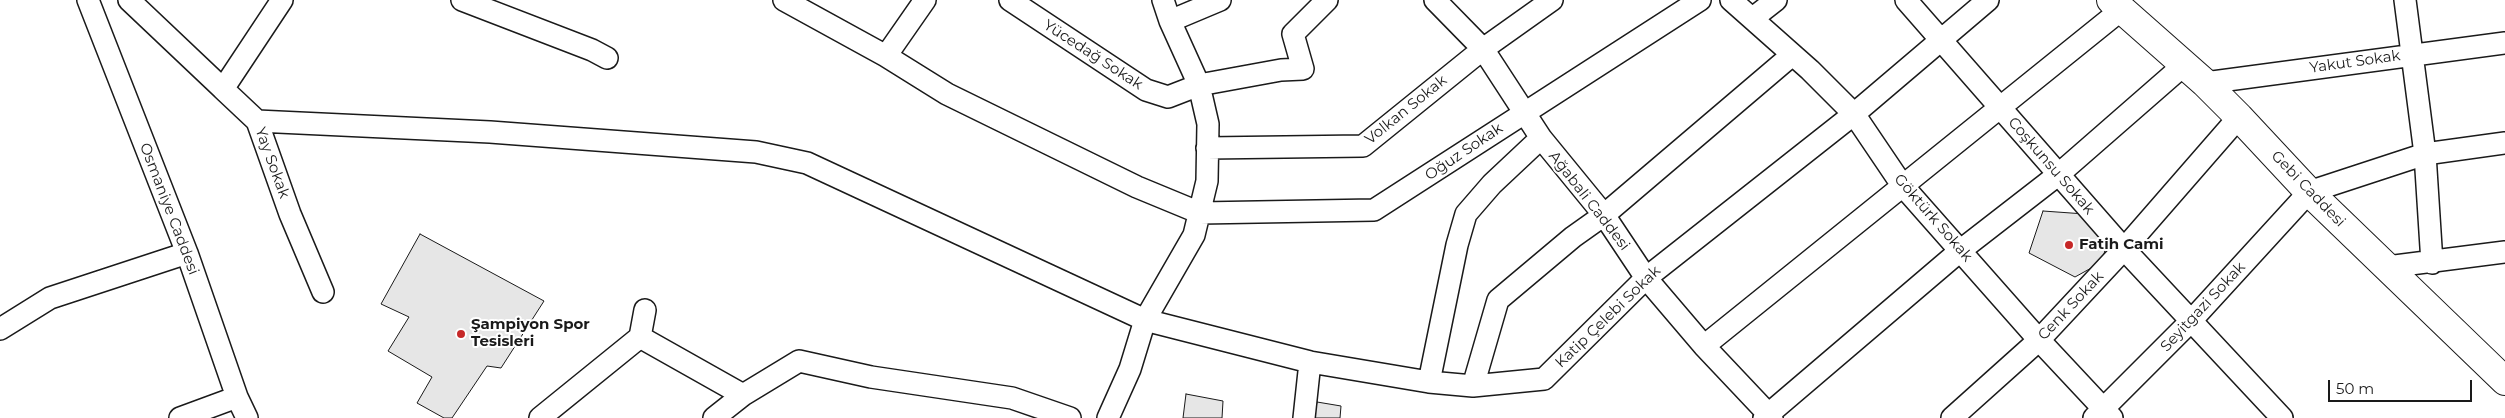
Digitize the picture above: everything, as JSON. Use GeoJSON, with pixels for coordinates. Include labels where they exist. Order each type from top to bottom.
{"type":"FeatureCollection","features":[{"type":"Feature","properties":{"kind":"main road","name":"Gebi Caddesi"},"geometry":{"type":"LineString","coordinates":[[2116,5],[2205,83],[2309,192],[2386,267],[2501,373]]}},
{"type":"Feature","properties":{"kind":"street","name":"Osmaniye Caddesi"},"geometry":{"type":"LineString","coordinates":[[88,0],[187,253],[237,396],[247,418]]}},
{"type":"Feature","properties":{"kind":"street","name":"Yay Sokak"},"geometry":{"type":"LineString","coordinates":[[130,0],[257,121],[290,214],[323,292]]}},
{"type":"Feature","properties":{"kind":"street"},"geometry":{"type":"LineString","coordinates":[[223,89],[282,0]]}},
{"type":"Feature","properties":{"kind":"street"},"geometry":{"type":"LineString","coordinates":[[462,0],[592,50],[607,58]]}},
{"type":"Feature","properties":{"kind":"street"},"geometry":{"type":"LineString","coordinates":[[784,0],[886,56],[947,94],[1137,187],[1200,213]]}},
{"type":"Feature","properties":{"kind":"street"},"geometry":{"type":"LineString","coordinates":[[886,56],[925,0]]}},
{"type":"Feature","properties":{"kind":"street","name":"Yücedağ Sokak"},"geometry":{"type":"LineString","coordinates":[[1010,0],[1146,90],[1168,97],[1199,86],[1281,70],[1303,69],[1292,34],[1327,0]]}},
{"type":"Feature","properties":{"kind":"street"},"geometry":{"type":"LineString","coordinates":[[1108,418],[1130,368],[1145,320],[1194,235],[1206,181],[1208,124],[1199,86],[1170,21],[1163,0]]}},
{"type":"Feature","properties":{"kind":"street"},"geometry":{"type":"LineString","coordinates":[[1170,21],[1220,0]]}},
{"type":"Feature","properties":{"kind":"street","name":"Volkan Sokak"},"geometry":{"type":"LineString","coordinates":[[1207,148],[1363,146],[1483,49],[1552,0]]}},
{"type":"Feature","properties":{"kind":"street","name":"Oğuz Sokak"},"geometry":{"type":"LineString","coordinates":[[1200,213],[1374,210],[1700,0]]}},
{"type":"Feature","properties":{"kind":"street","name":"Göktürk Sokak"},"geometry":{"type":"LineString","coordinates":[[1731,0],[1753,18],[1854,114],[1902,185],[1961,250],[2103,415]]}},
{"type":"Feature","properties":{"kind":"street"},"geometry":{"type":"LineString","coordinates":[[1753,18],[1776,0]]}},
{"type":"Feature","properties":{"kind":"street","name":"Coşkunsu Sokak"},"geometry":{"type":"LineString","coordinates":[[1906,0],[2124,249],[2190,322],[2282,418]]}},
{"type":"Feature","properties":{"kind":"street","name":"Katip Çelebi Sokak"},"geometry":{"type":"LineString","coordinates":[[257,121],[490,132],[756,152],[807,163],[1145,320],[1310,362],[1429,382],[1473,386],[1544,379],[1646,278],[1854,114],[1988,0]]}},
{"type":"Feature","properties":{"kind":"street"},"geometry":{"type":"LineString","coordinates":[[2405,0],[2425,154],[2432,263]]}},
{"type":"Feature","properties":{"kind":"street","name":"Ağabali Caddesi"},"geometry":{"type":"LineString","coordinates":[[1438,1],[1483,49],[1540,138],[1604,215],[1646,278],[1768,417]]}},
{"type":"Feature","properties":{"kind":"street"},"geometry":{"type":"LineString","coordinates":[[1704,346],[1902,185],[2001,108],[2116,5]]}},
{"type":"Feature","properties":{"kind":"street","name":"Yakut Sokak"},"geometry":{"type":"LineString","coordinates":[[2205,83],[2505,43]]}},
{"type":"Feature","properties":{"kind":"street"},"geometry":{"type":"LineString","coordinates":[[1473,386],[1498,300],[1574,237],[1604,215],[1792,55]]}},
{"type":"Feature","properties":{"kind":"street"},"geometry":{"type":"LineString","coordinates":[[1768,417],[1961,250],[2059,174],[2184,64]]}},
{"type":"Feature","properties":{"kind":"street","name":"Cenk Sokak"},"geometry":{"type":"LineString","coordinates":[[1952,418],[2039,340],[2124,249],[2239,117]]}},
{"type":"Feature","properties":{"kind":"street"},"geometry":{"type":"LineString","coordinates":[[1429,382],[1457,245],[1466,214],[1492,184],[1540,138]]}},
{"type":"Feature","properties":{"kind":"street"},"geometry":{"type":"LineString","coordinates":[[2309,192],[2425,154],[2505,143]]}},
{"type":"Feature","properties":{"kind":"street","name":"Seyitgazi Sokak"},"geometry":{"type":"LineString","coordinates":[[2103,415],[2309,192]]}},
{"type":"Feature","properties":{"kind":"street"},"geometry":{"type":"LineString","coordinates":[[2386,267],[2432,263],[2505,252]]}},
{"type":"Feature","properties":{"kind":"street"},"geometry":{"type":"LineString","coordinates":[[0,329],[50,298],[187,253]]}},
{"type":"Feature","properties":{"kind":"street"},"geometry":{"type":"LineString","coordinates":[[540,418],[640,337],[645,310]]}},
{"type":"Feature","properties":{"kind":"street"},"geometry":{"type":"LineString","coordinates":[[640,337],[743,395]]}},
{"type":"Feature","properties":{"kind":"street"},"geometry":{"type":"LineString","coordinates":[[714,418],[743,395],[799,361],[871,377],[1012,398],[1070,418]]}},
{"type":"Feature","properties":{"kind":"street"},"geometry":{"type":"LineString","coordinates":[[1304,418],[1310,362]]}},
{"type":"Feature","properties":{"kind":"street"},"geometry":{"type":"LineString","coordinates":[[180,418],[237,396]]}},
{"type":"Feature","properties":{"kind":"building","name":"Fatih Cami"},"geometry":{"type":"Polygon","coordinates":[[[2043,211],[2085,214],[2108,238],[2102,262],[2075,277],[2029,253],[2043,211]]]}},
{"type":"Feature","properties":{"kind":"building","name":"Şampiyon Spor Tesisleri"},"geometry":{"type":"Polygon","coordinates":[[[420,234],[544,301],[501,368],[487,366],[452,418],[444,418],[417,403],[432,377],[388,351],[409,317],[381,304],[420,234]]]}},
{"type":"Feature","properties":{"kind":"building"},"geometry":{"type":"Polygon","coordinates":[[[1186,394],[1223,401],[1222,418],[1183,418],[1186,394]]]}},
{"type":"Feature","properties":{"kind":"building"},"geometry":{"type":"Polygon","coordinates":[[[1317,402],[1341,406],[1340,418],[1314,418],[1317,402]]]}},
{"type":"Feature","properties":{"kind":"place","name":"Fatih Cami"},"geometry":{"type":"Point","coordinates":[2069,245]}},
{"type":"Feature","properties":{"kind":"place","name":"Şampiyon Spor Tesisleri"},"geometry":{"type":"Point","coordinates":[461,334]}}]}
